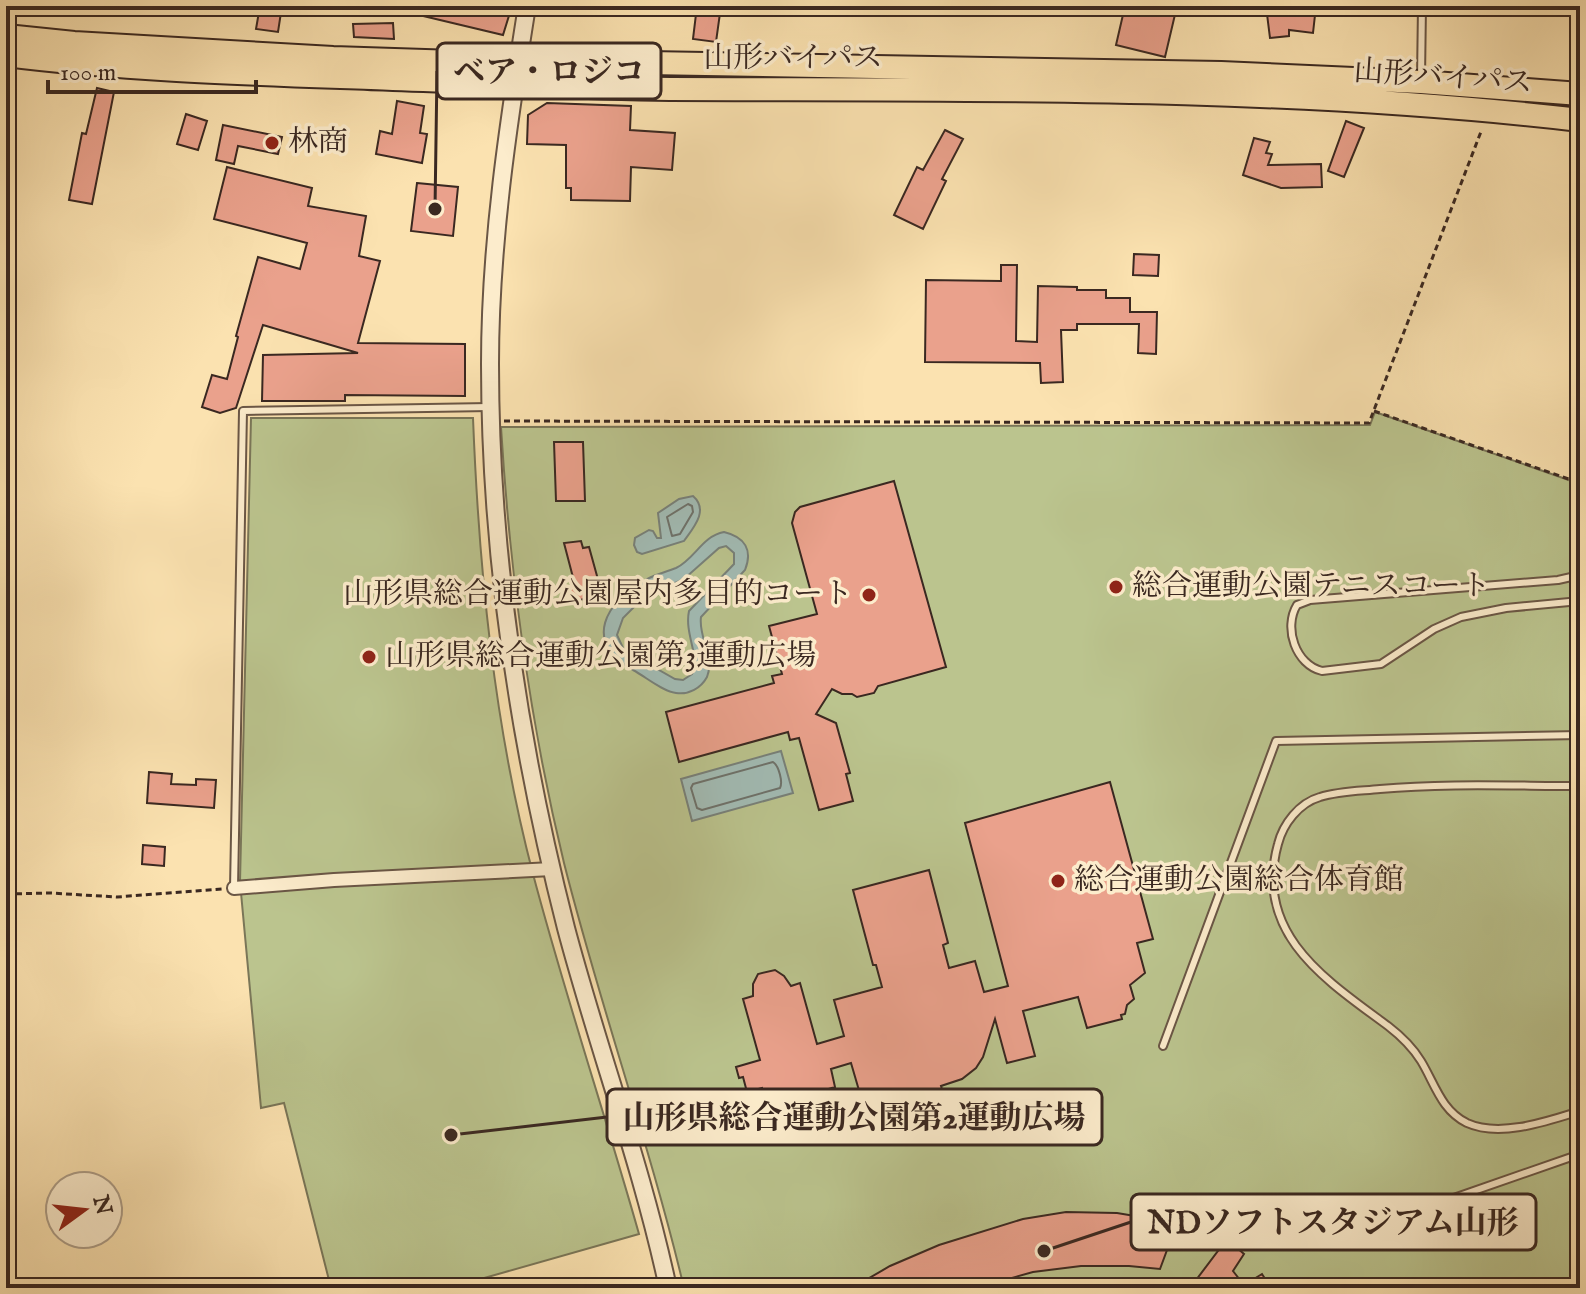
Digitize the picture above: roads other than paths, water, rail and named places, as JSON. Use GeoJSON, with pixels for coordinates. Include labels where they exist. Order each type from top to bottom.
{"type":"FeatureCollection","features":[{"type":"Feature","properties":{"kind":"highway","name":"山形バイパス"},"geometry":{"type":"LineString","coordinates":[[6,36],[74,43],[318,57],[669,89],[759,87],[1218,93],[1490,110],[1580,120]]}},
{"type":"Feature","properties":{"kind":"highway","name":"山形バイパス"},"geometry":{"type":"LineString","coordinates":[[6,55],[70,63],[326,77],[516,74],[648,63],[1221,73],[1421,82],[1580,94]]}},
{"type":"Feature","properties":{"kind":"street"},"geometry":{"type":"LineString","coordinates":[[527,6],[502,171],[492,302],[494,484],[505,616],[524,738],[552,869],[583,987],[656,1230],[668,1288]]}},
{"type":"Feature","properties":{"kind":"street"},"geometry":{"type":"LineString","coordinates":[[234,888],[552,869]]}},
{"type":"Feature","properties":{"kind":"lane"},"geometry":{"type":"LineString","coordinates":[[1421,82],[1422,6]]}},
{"type":"Feature","properties":{"kind":"lane"},"geometry":{"type":"LineString","coordinates":[[234,888],[243,411],[492,414]]}},
{"type":"Feature","properties":{"kind":"lane"},"geometry":{"type":"LineString","coordinates":[[1580,575],[1558,580],[1310,600],[1297,605],[1291,623],[1300,657],[1313,669],[1322,671],[1381,664],[1434,629],[1472,614],[1580,601]]}},
{"type":"Feature","properties":{"kind":"lane"},"geometry":{"type":"LineString","coordinates":[[1163,1046],[1276,741],[1580,735]]}},
{"type":"Feature","properties":{"kind":"lane"},"geometry":{"type":"LineString","coordinates":[[1580,786],[1406,787],[1316,797],[1296,811],[1281,832],[1273,878],[1275,902],[1293,945],[1308,963],[1401,1036],[1421,1060],[1448,1109],[1468,1123],[1492,1128],[1536,1123],[1580,1111]]}},
{"type":"Feature","properties":{"kind":"lane"},"geometry":{"type":"LineString","coordinates":[[1445,1201],[1580,1154]]}},
{"type":"Feature","properties":{"kind":"water"},"geometry":{"type":"Polygon","coordinates":[[[693,496],[698,501],[700,513],[684,541],[642,554],[637,552],[635,538],[649,530],[661,538],[658,513],[679,499],[693,496]]]}},
{"type":"Feature","properties":{"kind":"water"},"geometry":{"type":"Polygon","coordinates":[[[724,532],[742,541],[747,551],[747,563],[745,570],[701,617],[709,662],[707,677],[690,692],[671,692],[617,659],[604,635],[605,623],[620,599],[632,589],[650,577],[683,564],[716,534],[724,532]],[[726,546],[719,548],[684,579],[644,597],[623,618],[617,635],[624,650],[675,679],[683,680],[692,674],[695,661],[689,611],[734,564],[734,553],[726,546]]]}},
{"type":"Feature","properties":{"kind":"water"},"geometry":{"type":"Polygon","coordinates":[[[781,751],[793,793],[692,821],[681,779],[781,751]]]}},
{"type":"Feature","properties":{"kind":"place","name":"林商"},"geometry":{"type":"Point","coordinates":[272,143]}},
{"type":"Feature","properties":{"kind":"place","name":"ベア・ロジコ"},"geometry":{"type":"Point","coordinates":[435,209]}},
{"type":"Feature","properties":{"kind":"place","name":"総合運動公園テニスコート"},"geometry":{"type":"Point","coordinates":[1116,587]}},
{"type":"Feature","properties":{"kind":"place","name":"山形県総合運動公園屋内多目的コート"},"geometry":{"type":"Point","coordinates":[869,595]}},
{"type":"Feature","properties":{"kind":"place","name":"山形県総合運動公園第3運動広場"},"geometry":{"type":"Point","coordinates":[369,657]}},
{"type":"Feature","properties":{"kind":"place","name":"総合運動公園総合体育館"},"geometry":{"type":"Point","coordinates":[1058,881]}},
{"type":"Feature","properties":{"kind":"place","name":"山形県総合運動公園第2運動広場"},"geometry":{"type":"Point","coordinates":[451,1135]}},
{"type":"Feature","properties":{"kind":"place","name":"NDソフトスタジアム山形"},"geometry":{"type":"Point","coordinates":[1044,1251]}}]}
